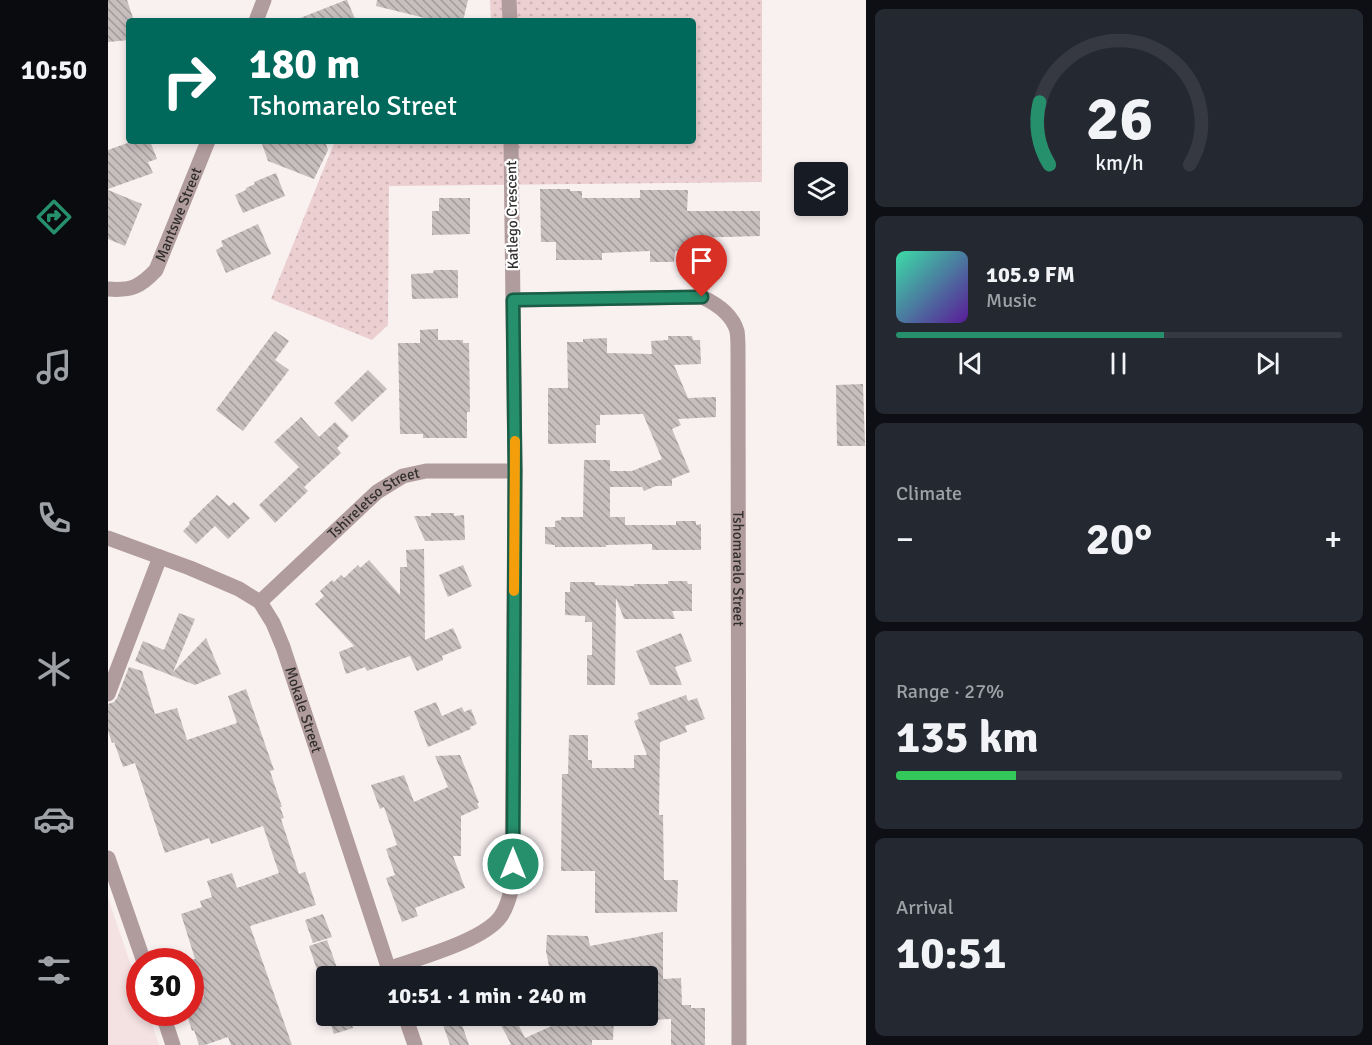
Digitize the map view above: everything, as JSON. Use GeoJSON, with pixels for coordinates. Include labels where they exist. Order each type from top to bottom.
{"type":"FeatureCollection","features":[{"type":"Feature","properties":{"kind":"street"},"geometry":{"type":"LineString","coordinates":[[257,18],[264,0]]}},
{"type":"Feature","properties":{"kind":"street"},"geometry":{"type":"LineString","coordinates":[[509,0],[510,18]]}},
{"type":"Feature","properties":{"kind":"street","name":"Mantswe Street"},"geometry":{"type":"LineString","coordinates":[[108,289],[125,290],[143,283],[156,270],[207,144]]}},
{"type":"Feature","properties":{"kind":"street","name":"Katlego Crescent"},"geometry":{"type":"LineString","coordinates":[[407,966],[468,940],[491,927],[501,916],[509,900],[512,886],[515,471],[511,144]]}},
{"type":"Feature","properties":{"kind":"street","name":"Tshomarelo Street"},"geometry":{"type":"LineString","coordinates":[[513,300],[702,297],[716,304],[728,315],[737,331],[739,1045]]}},
{"type":"Feature","properties":{"kind":"street","name":"Tshireletso Street"},"geometry":{"type":"LineString","coordinates":[[260,602],[377,492],[403,476],[426,471],[515,471]]}},
{"type":"Feature","properties":{"kind":"street","name":"Mokale Street"},"geometry":{"type":"LineString","coordinates":[[108,538],[190,568],[239,589],[260,602],[273,623],[283,647],[388,966]]}},
{"type":"Feature","properties":{"kind":"street"},"geometry":{"type":"LineString","coordinates":[[108,694],[160,557]]}},
{"type":"Feature","properties":{"kind":"street"},"geometry":{"type":"LineString","coordinates":[[108,858],[139,948]]}},
{"type":"Feature","properties":{"kind":"street"},"geometry":{"type":"LineString","coordinates":[[167,1026],[173,1045]]}},
{"type":"Feature","properties":{"kind":"street"},"geometry":{"type":"LineString","coordinates":[[408,1026],[415,1045]]}},
{"type":"Feature","properties":{"kind":"shaded area"},"geometry":{"type":"Polygon","coordinates":[[[490,0],[762,0],[762,182],[389,186],[388,325],[372,340],[271,299],[334,144],[696,144],[696,18],[491,18],[490,0]]]}},
{"type":"Feature","properties":{"kind":"shaded area"},"geometry":{"type":"Polygon","coordinates":[[[108,898],[126,951],[126,1026],[152,1026],[159,1045],[108,1045],[108,898]]]}},
{"type":"Feature","properties":{"kind":"building"},"geometry":{"type":"Polygon","coordinates":[[[108,0],[127,0],[133,18],[126,18],[126,40],[108,42],[108,0]]]}},
{"type":"Feature","properties":{"kind":"building"},"geometry":{"type":"Polygon","coordinates":[[[347,0],[355,18],[300,18],[347,0]]]}},
{"type":"Feature","properties":{"kind":"building"},"geometry":{"type":"Polygon","coordinates":[[[377,0],[468,0],[464,18],[425,18],[376,6],[377,0]]]}},
{"type":"Feature","properties":{"kind":"building"},"geometry":{"type":"Polygon","coordinates":[[[126,144],[151,144],[157,159],[148,162],[153,173],[108,189],[108,150],[126,144]]]}},
{"type":"Feature","properties":{"kind":"building"},"geometry":{"type":"Polygon","coordinates":[[[262,144],[326,144],[328,150],[314,179],[268,161],[262,144]]]}},
{"type":"Feature","properties":{"kind":"building"},"geometry":{"type":"Polygon","coordinates":[[[276,173],[285,196],[243,213],[235,195],[255,184],[254,182],[276,173]]]}},
{"type":"Feature","properties":{"kind":"building"},"geometry":{"type":"Polygon","coordinates":[[[540,189],[582,191],[582,198],[640,198],[640,190],[688,190],[687,211],[760,211],[760,236],[689,238],[689,251],[675,251],[674,262],[650,262],[650,251],[602,253],[602,260],[556,260],[556,242],[541,242],[540,189]]]}},
{"type":"Feature","properties":{"kind":"building"},"geometry":{"type":"Polygon","coordinates":[[[108,190],[142,204],[125,246],[108,239],[108,190]]]}},
{"type":"Feature","properties":{"kind":"building"},"geometry":{"type":"Polygon","coordinates":[[[439,198],[470,198],[470,234],[432,235],[432,211],[439,211],[439,198]]]}},
{"type":"Feature","properties":{"kind":"building"},"geometry":{"type":"Polygon","coordinates":[[[258,224],[271,254],[226,273],[216,250],[223,246],[221,241],[258,224]]]}},
{"type":"Feature","properties":{"kind":"building"},"geometry":{"type":"Polygon","coordinates":[[[434,270],[458,270],[458,298],[412,299],[411,274],[433,273],[434,270]]]}},
{"type":"Feature","properties":{"kind":"building"},"geometry":{"type":"Polygon","coordinates":[[[438,329],[438,340],[463,340],[463,343],[469,343],[470,412],[467,412],[467,438],[423,438],[423,434],[400,434],[398,343],[420,343],[420,330],[438,329]]]}},
{"type":"Feature","properties":{"kind":"building"},"geometry":{"type":"Polygon","coordinates":[[[275,331],[289,341],[275,360],[289,370],[243,431],[216,410],[275,331]]]}},
{"type":"Feature","properties":{"kind":"building"},"geometry":{"type":"Polygon","coordinates":[[[668,336],[692,336],[693,340],[700,340],[701,364],[674,365],[688,398],[716,397],[716,417],[678,419],[681,425],[672,429],[690,472],[672,479],[672,486],[656,486],[644,491],[642,487],[610,487],[610,517],[625,517],[625,525],[676,525],[676,521],[696,521],[696,525],[701,524],[701,550],[652,550],[652,544],[555,547],[555,545],[545,544],[545,527],[555,527],[555,521],[561,520],[561,517],[583,517],[584,460],[610,460],[610,471],[632,471],[662,459],[643,414],[600,415],[600,425],[596,425],[596,443],[548,444],[548,388],[568,388],[567,342],[607,338],[607,353],[652,354],[651,341],[668,340],[668,336]]]}},
{"type":"Feature","properties":{"kind":"building"},"geometry":{"type":"Polygon","coordinates":[[[368,370],[387,389],[352,422],[334,403],[368,370]]]}},
{"type":"Feature","properties":{"kind":"building"},"geometry":{"type":"Polygon","coordinates":[[[863,384],[865,446],[837,446],[836,385],[863,384]]]}},
{"type":"Feature","properties":{"kind":"building"},"geometry":{"type":"Polygon","coordinates":[[[301,417],[319,437],[335,422],[349,436],[337,448],[341,453],[304,487],[308,491],[275,523],[259,505],[299,467],[274,442],[301,417]]]}},
{"type":"Feature","properties":{"kind":"building"},"geometry":{"type":"Polygon","coordinates":[[[217,495],[229,506],[234,502],[250,518],[228,539],[215,526],[196,544],[183,531],[190,524],[189,522],[217,495]]]}},
{"type":"Feature","properties":{"kind":"building"},"geometry":{"type":"Polygon","coordinates":[[[431,513],[464,515],[465,540],[425,541],[414,516],[431,516],[431,513]]]}},
{"type":"Feature","properties":{"kind":"building"},"geometry":{"type":"Polygon","coordinates":[[[424,549],[425,640],[453,628],[462,648],[442,656],[443,660],[417,671],[410,656],[367,671],[365,667],[346,674],[339,652],[354,646],[315,604],[324,596],[320,591],[332,580],[334,582],[341,575],[344,578],[358,565],[360,568],[369,560],[400,595],[400,567],[407,567],[406,550],[424,549]]]}},
{"type":"Feature","properties":{"kind":"building"},"geometry":{"type":"Polygon","coordinates":[[[463,565],[472,586],[448,597],[439,575],[463,565]]]}},
{"type":"Feature","properties":{"kind":"building"},"geometry":{"type":"Polygon","coordinates":[[[668,581],[687,581],[688,584],[692,584],[692,611],[672,611],[675,619],[624,619],[616,598],[615,685],[587,685],[587,655],[592,655],[592,622],[585,622],[585,616],[565,615],[565,592],[570,592],[570,582],[634,586],[634,584],[668,584],[668,581]]]}},
{"type":"Feature","properties":{"kind":"building"},"geometry":{"type":"Polygon","coordinates":[[[179,613],[195,619],[173,672],[206,638],[221,674],[195,685],[135,661],[143,641],[164,650],[179,613]]]}},
{"type":"Feature","properties":{"kind":"building"},"geometry":{"type":"Polygon","coordinates":[[[681,633],[692,661],[675,667],[682,685],[650,685],[636,651],[681,633]]]}},
{"type":"Feature","properties":{"kind":"building"},"geometry":{"type":"Polygon","coordinates":[[[129,667],[142,671],[155,714],[177,708],[187,740],[237,723],[228,696],[246,689],[274,770],[270,771],[282,807],[280,807],[284,818],[281,819],[299,874],[305,872],[316,905],[250,926],[292,1045],[231,1045],[228,1037],[199,1045],[190,1026],[204,1026],[204,948],[192,948],[181,914],[202,907],[200,901],[212,897],[207,881],[232,873],[237,888],[279,873],[263,826],[211,844],[209,838],[165,853],[135,763],[123,767],[108,731],[108,704],[117,698],[129,667]]]}},
{"type":"Feature","properties":{"kind":"building"},"geometry":{"type":"Polygon","coordinates":[[[686,695],[688,701],[697,698],[705,719],[685,726],[687,732],[660,742],[659,815],[663,815],[664,880],[678,880],[677,912],[595,913],[595,871],[561,871],[562,774],[568,774],[569,735],[588,735],[588,760],[592,760],[592,768],[634,768],[634,755],[647,755],[634,721],[639,719],[637,713],[686,695]]]}},
{"type":"Feature","properties":{"kind":"building"},"geometry":{"type":"Polygon","coordinates":[[[436,702],[442,716],[462,707],[464,712],[471,709],[477,724],[470,727],[471,729],[428,747],[414,711],[436,702]]]}},
{"type":"Feature","properties":{"kind":"building"},"geometry":{"type":"Polygon","coordinates":[[[460,755],[479,803],[477,803],[479,808],[461,816],[461,856],[453,856],[465,888],[415,908],[418,916],[402,922],[386,878],[395,875],[386,849],[397,845],[384,807],[380,809],[371,785],[404,775],[414,802],[448,787],[435,756],[460,755]]]}},
{"type":"Feature","properties":{"kind":"building"},"geometry":{"type":"Polygon","coordinates":[[[323,914],[332,937],[313,943],[305,920],[323,914]]]}},
{"type":"Feature","properties":{"kind":"building"},"geometry":{"type":"Polygon","coordinates":[[[663,932],[663,979],[681,978],[682,1005],[691,1005],[691,1008],[705,1008],[705,1045],[671,1045],[671,1019],[658,1020],[658,966],[549,966],[546,951],[547,935],[588,936],[590,946],[663,932]]]}},
{"type":"Feature","properties":{"kind":"building"},"geometry":{"type":"Polygon","coordinates":[[[327,940],[336,966],[316,967],[309,946],[327,940]]]}},
{"type":"Feature","properties":{"kind":"building"},"geometry":{"type":"Polygon","coordinates":[[[331,1026],[352,1026],[353,1028],[334,1034],[331,1026]]]}},
{"type":"Feature","properties":{"kind":"building"},"geometry":{"type":"Polygon","coordinates":[[[443,1026],[462,1026],[469,1045],[450,1045],[443,1026]]]}},
{"type":"Feature","properties":{"kind":"building"},"geometry":{"type":"Polygon","coordinates":[[[501,1026],[519,1026],[525,1038],[552,1026],[614,1026],[613,1040],[592,1040],[592,1045],[509,1045],[511,1044],[501,1026]]]}},
{"type":"Feature","properties":{"kind":"slow traffic"},"geometry":{"type":"LineString","coordinates":[[514,591],[515,441]]}},
{"type":"Feature","properties":{"kind":"route"},"geometry":{"type":"LineString","coordinates":[[513,864],[515,471],[513,300],[702,297]]}}]}
